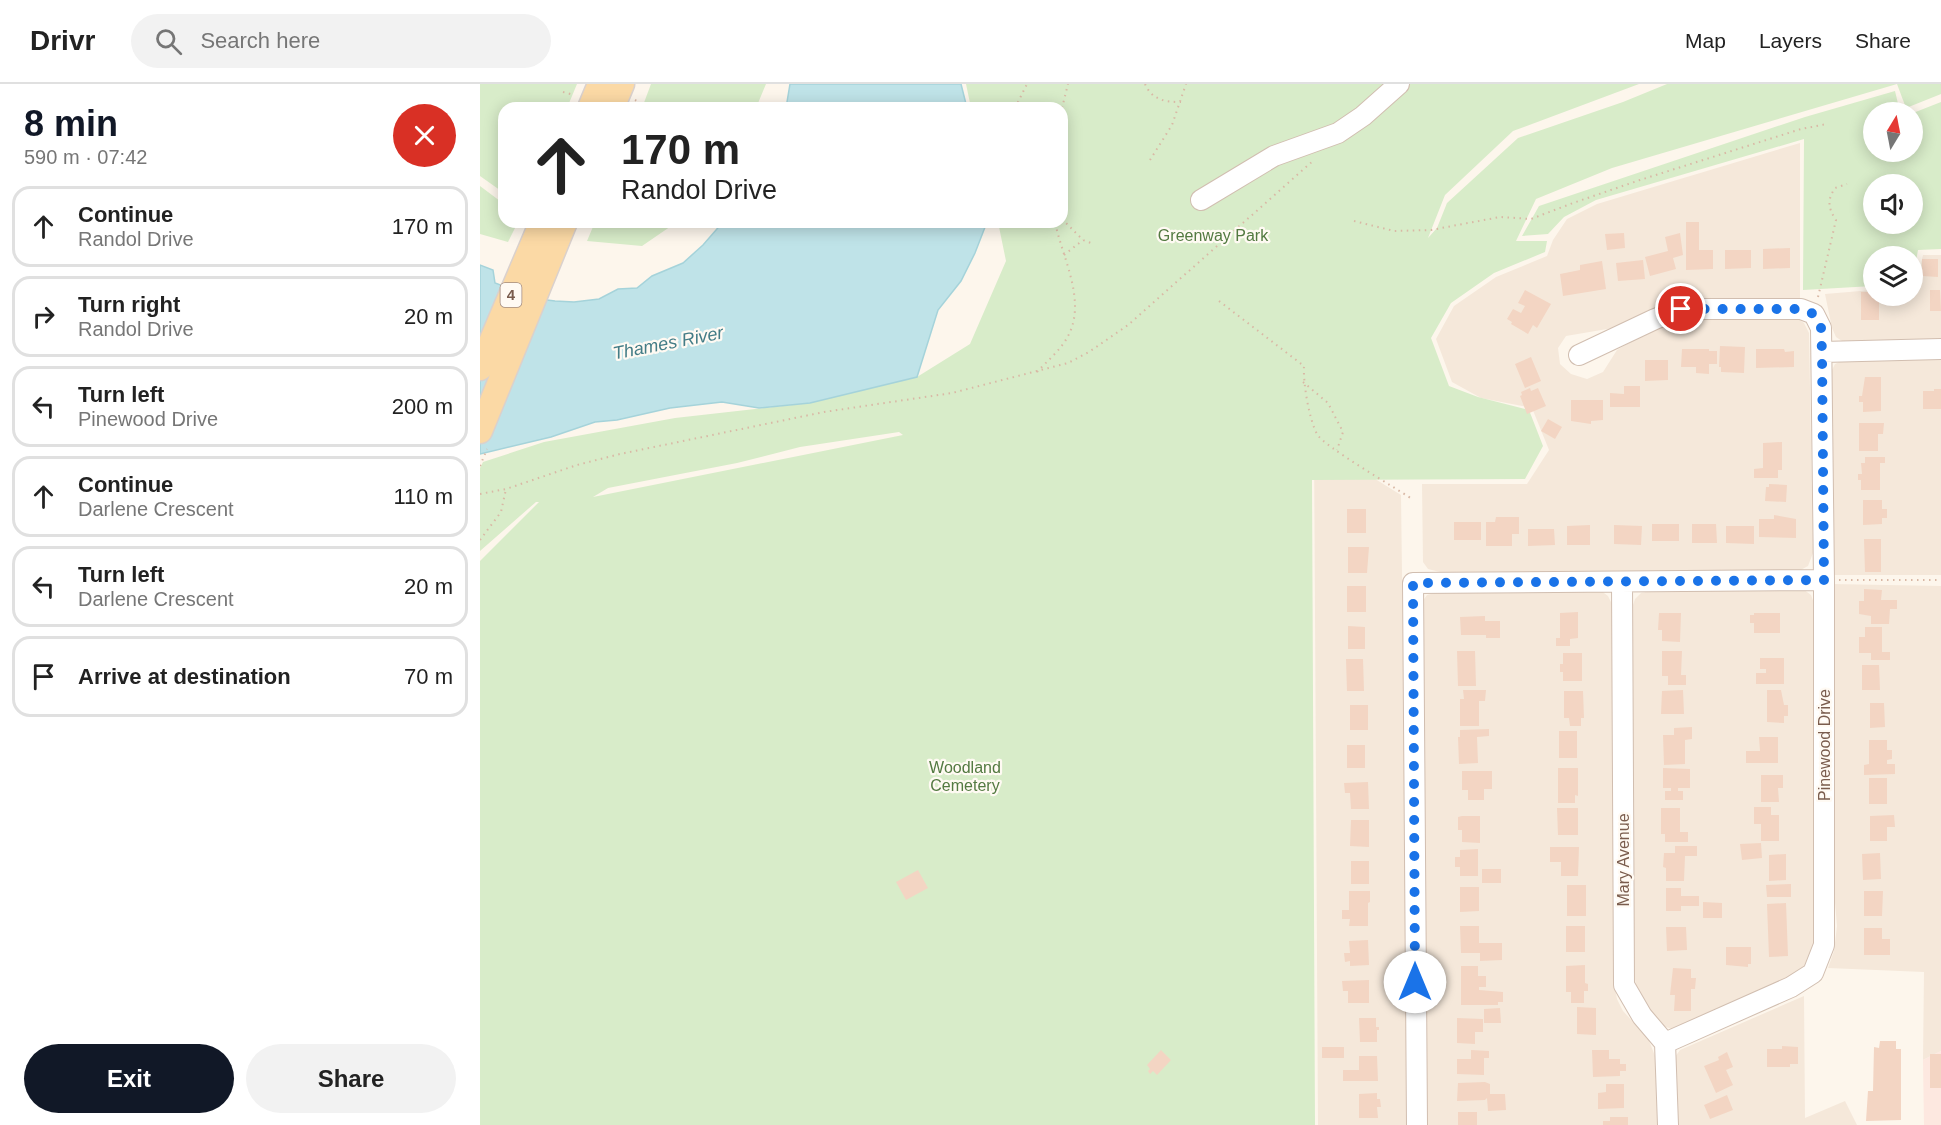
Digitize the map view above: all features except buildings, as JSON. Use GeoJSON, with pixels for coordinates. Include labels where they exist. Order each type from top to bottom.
{"type":"FeatureCollection","features":[{"type":"Feature","properties":{"kind":"main road"},"geometry":{"type":"LineString","coordinates":[[586,102],[600,84]]}},
{"type":"Feature","properties":{"kind":"main road","name":"4"},"geometry":{"type":"LineString","coordinates":[[480,368],[555,228]]}},
{"type":"Feature","properties":{"kind":"main road"},"geometry":{"type":"LineString","coordinates":[[480,431],[556,228]]}},
{"type":"Feature","properties":{"kind":"street"},"geometry":{"type":"LineString","coordinates":[[1201,200],[1274,156],[1338,133],[1363,116],[1399,84]]}},
{"type":"Feature","properties":{"kind":"street"},"geometry":{"type":"LineString","coordinates":[[1579,355],[1681,309],[1801,309],[1814,314]]}},
{"type":"Feature","properties":{"kind":"street","name":"Pinewood Drive"},"geometry":{"type":"LineString","coordinates":[[1665,1043],[1791,987],[1813,973],[1824,945],[1822,352],[1821,328],[1814,314]]}},
{"type":"Feature","properties":{"kind":"street"},"geometry":{"type":"LineString","coordinates":[[1822,352],[1941,349]]}},
{"type":"Feature","properties":{"kind":"street"},"geometry":{"type":"LineString","coordinates":[[1417,1125],[1413,583],[1824,580]]}},
{"type":"Feature","properties":{"kind":"street","name":"Mary Avenue"},"geometry":{"type":"LineString","coordinates":[[1622,582],[1624,985],[1642,1016],[1665,1043]]}},
{"type":"Feature","properties":{"kind":"street"},"geometry":{"type":"LineString","coordinates":[[1665,1043],[1668,1125]]}},
{"type":"Feature","properties":{"kind":"path"},"geometry":{"type":"LineString","coordinates":[[1018,102],[1027,84]]}},
{"type":"Feature","properties":{"kind":"path"},"geometry":{"type":"LineString","coordinates":[[1064,102],[1068,84]]}},
{"type":"Feature","properties":{"kind":"path"},"geometry":{"type":"LineString","coordinates":[[1145,84],[1152,96],[1157,99],[1181,102]]}},
{"type":"Feature","properties":{"kind":"path"},"geometry":{"type":"LineString","coordinates":[[1150,160],[1172,125],[1186,84]]}},
{"type":"Feature","properties":{"kind":"path"},"geometry":{"type":"LineString","coordinates":[[563,92],[583,102]]}},
{"type":"Feature","properties":{"kind":"path"},"geometry":{"type":"LineString","coordinates":[[1354,220],[1394,231],[1431,230],[1500,218],[1531,219],[1573,202],[1650,177],[1790,133],[1827,124]]}},
{"type":"Feature","properties":{"kind":"path"},"geometry":{"type":"LineString","coordinates":[[480,494],[506,489],[577,465],[620,454],[824,412],[952,393],[1068,363],[1089,352],[1128,325],[1318,156]]}},
{"type":"Feature","properties":{"kind":"path"},"geometry":{"type":"LineString","coordinates":[[1814,314],[1836,220],[1830,211],[1829,197],[1835,188],[1847,184]]}},
{"type":"Feature","properties":{"kind":"path"},"geometry":{"type":"LineString","coordinates":[[1068,225],[1083,240],[1091,243]]}},
{"type":"Feature","properties":{"kind":"path"},"geometry":{"type":"LineString","coordinates":[[1037,372],[1068,336],[1074,318],[1074,295],[1056,228]]}},
{"type":"Feature","properties":{"kind":"path"},"geometry":{"type":"LineString","coordinates":[[1063,256],[1083,240]]}},
{"type":"Feature","properties":{"kind":"path"},"geometry":{"type":"LineString","coordinates":[[1219,302],[1304,366],[1303,382],[1317,436],[1412,498]]}},
{"type":"Feature","properties":{"kind":"path"},"geometry":{"type":"LineString","coordinates":[[1303,382],[1328,403],[1343,432],[1337,451]]}},
{"type":"Feature","properties":{"kind":"path"},"geometry":{"type":"LineString","coordinates":[[480,540],[501,512],[506,489]]}},
{"type":"Feature","properties":{"kind":"path"},"geometry":{"type":"LineString","coordinates":[[1824,580],[1941,579]]}},
{"type":"Feature","properties":{"kind":"shaded area"},"geometry":{"type":"Polygon","coordinates":[[[1800,143],[1800,298],[1684,300],[1668,303],[1613,328],[1566,336],[1558,348],[1560,364],[1571,374],[1587,379],[1603,372],[1617,350],[1669,320],[1795,317],[1804,323],[1809,333],[1813,553],[1808,566],[1795,573],[1440,572],[1428,569],[1423,562],[1422,484],[1527,484],[1549,450],[1532,408],[1481,398],[1452,382],[1436,339],[1454,306],[1496,277],[1547,256],[1553,240],[1567,219],[1597,204],[1800,143]]]}},
{"type":"Feature","properties":{"kind":"shaded area"},"geometry":{"type":"Polygon","coordinates":[[[1923,255],[1941,255],[1941,340],[1842,341],[1836,337],[1832,328],[1825,294],[1863,291],[1863,306],[1923,306],[1923,255]]]}},
{"type":"Feature","properties":{"kind":"shaded area"},"geometry":{"type":"Polygon","coordinates":[[[1941,358],[1941,575],[1832,575],[1828,378],[1835,364],[1846,359],[1941,358]]]}},
{"type":"Feature","properties":{"kind":"shaded area"},"geometry":{"type":"Polygon","coordinates":[[[1314,441],[1401,495],[1409,1125],[1318,1125],[1314,441]]]}},
{"type":"Feature","properties":{"kind":"shaded area"},"geometry":{"type":"Polygon","coordinates":[[[1831,584],[1941,586],[1941,1051],[1923,1060],[1924,972],[1828,968],[1834,951],[1837,926],[1834,891],[1831,584]]]}},
{"type":"Feature","properties":{"kind":"shaded area"},"geometry":{"type":"Polygon","coordinates":[[[1803,589],[1811,595],[1814,603],[1818,924],[1815,945],[1807,964],[1793,977],[1675,1030],[1663,1026],[1643,1001],[1636,987],[1634,971],[1631,611],[1635,599],[1641,593],[1651,591],[1803,589]]]}},
{"type":"Feature","properties":{"kind":"shaded area"},"geometry":{"type":"Polygon","coordinates":[[[1600,590],[1608,596],[1613,606],[1614,984],[1617,999],[1623,1011],[1648,1038],[1660,1069],[1660,1125],[1427,1125],[1420,614],[1422,602],[1427,595],[1439,592],[1600,590]]]}},
{"type":"Feature","properties":{"kind":"shaded area"},"geometry":{"type":"Polygon","coordinates":[[[1804,996],[1805,1118],[1845,1101],[1857,1125],[1676,1125],[1675,1057],[1680,1050],[1804,996]]]}},
{"type":"Feature","properties":{"kind":"shaded area"},"geometry":{"type":"Polygon","coordinates":[[[1941,1051],[1941,1125],[1924,1125],[1923,1060],[1941,1051]]]}},
{"type":"Feature","properties":{"kind":"green space"},"geometry":{"type":"Polygon","coordinates":[[[480,84],[577,84],[570,102],[498,102],[498,189],[480,176],[480,84]]]}},
{"type":"Feature","properties":{"kind":"green space"},"geometry":{"type":"Polygon","coordinates":[[[651,84],[766,84],[758,102],[644,102],[651,84]]]}},
{"type":"Feature","properties":{"kind":"green space","name":"Woodland Cemetery"},"geometry":{"type":"Polygon","coordinates":[[[966,84],[1639,84],[1513,131],[1445,195],[1428,238],[1437,228],[1447,203],[1518,138],[1623,102],[1667,84],[1897,84],[1612,168],[1536,199],[1516,241],[1547,241],[1545,252],[1494,273],[1451,303],[1431,338],[1449,386],[1478,397],[1529,410],[1543,446],[1525,479],[1312,480],[1315,1125],[480,1125],[480,561],[539,502],[536,502],[480,551],[480,468],[483,462],[544,442],[675,418],[810,403],[917,377],[970,344],[1006,261],[999,228],[1068,228],[1068,102],[970,102],[966,84]],[[899,432],[800,447],[737,463],[608,488],[593,497],[903,435],[899,432]]]}},
{"type":"Feature","properties":{"kind":"green space"},"geometry":{"type":"Polygon","coordinates":[[[1897,84],[1941,84],[1941,94],[1921,102],[1904,102],[1897,84]]]}},
{"type":"Feature","properties":{"kind":"green space"},"geometry":{"type":"Polygon","coordinates":[[[1895,91],[1898,102],[1863,102],[1863,162],[1923,162],[1923,109],[1941,102],[1941,249],[1923,250],[1923,246],[1863,246],[1863,287],[1803,290],[1804,139],[1596,200],[1564,217],[1548,234],[1522,236],[1539,206],[1805,117],[1895,91]]]}},
{"type":"Feature","properties":{"kind":"green space"},"geometry":{"type":"Polygon","coordinates":[[[480,186],[498,200],[498,228],[515,228],[508,242],[480,234],[480,186]]]}},
{"type":"Feature","properties":{"kind":"green space"},"geometry":{"type":"Polygon","coordinates":[[[592,228],[668,228],[642,246],[587,241],[592,228]]]}},
{"type":"Feature","properties":{"kind":"water"},"geometry":{"type":"Polygon","coordinates":[[[790,84],[961,84],[966,102],[787,102],[790,84]]]}},
{"type":"Feature","properties":{"kind":"water","name":"Thames River"},"geometry":{"type":"Polygon","coordinates":[[[718,228],[985,228],[961,281],[938,310],[917,377],[810,403],[759,408],[722,402],[670,408],[617,420],[595,422],[551,437],[480,454],[480,265],[493,270],[495,283],[539,299],[574,302],[599,299],[618,289],[637,288],[652,276],[683,263],[718,228]]]}},
{"type":"Feature","properties":{"kind":"route"},"geometry":{"type":"LineString","coordinates":[[1415,982],[1413,583],[1824,580],[1822,352],[1821,328],[1814,314],[1801,309],[1681,309]]}},
{"type":"Feature","properties":{"kind":"park label","name":"Greenway Park"},"geometry":{"type":"Point","coordinates":[1213,235]}}]}
